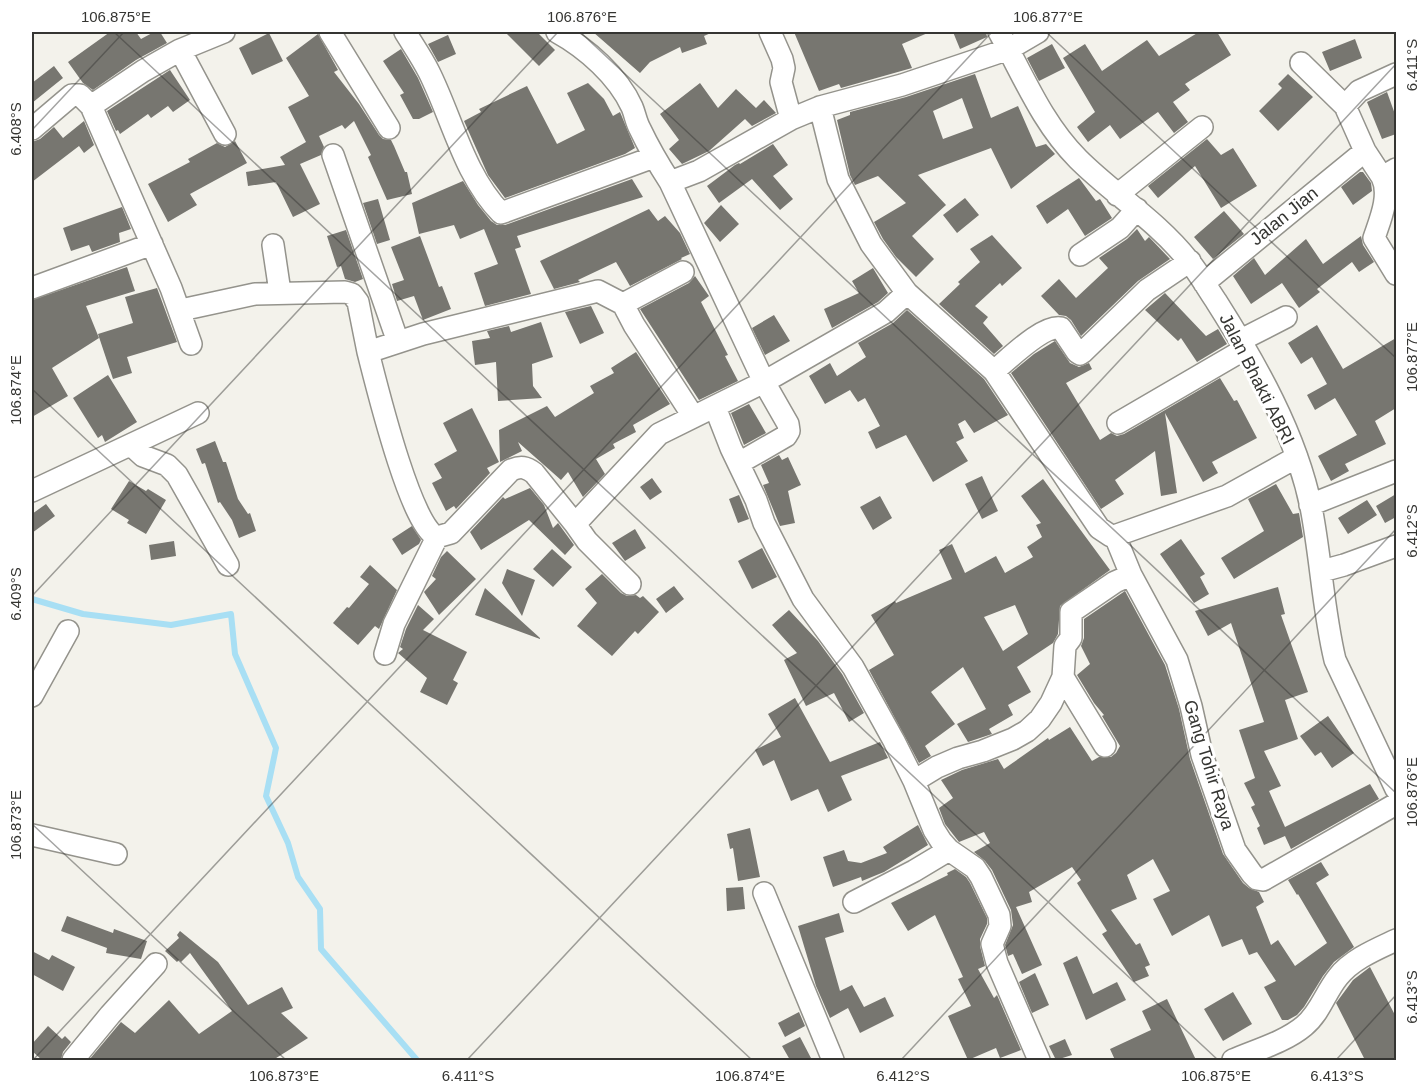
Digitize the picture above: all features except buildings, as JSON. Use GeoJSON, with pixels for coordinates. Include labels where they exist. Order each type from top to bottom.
{"type":"FeatureCollection","features":[{"type":"Feature","properties":{"kind":"street"},"geometry":{"type":"LineString","coordinates":[[91,106],[143,71],[180,50],[224,32]]}},
{"type":"Feature","properties":{"kind":"street"},"geometry":{"type":"LineString","coordinates":[[330,32],[389,128]]}},
{"type":"Feature","properties":{"kind":"street"},"geometry":{"type":"LineString","coordinates":[[405,32],[429,72],[468,163],[485,193],[501,213],[654,157]]}},
{"type":"Feature","properties":{"kind":"street"},"geometry":{"type":"LineString","coordinates":[[557,32],[578,43],[625,94],[633,108],[638,126],[670,182],[764,382],[788,424],[789,431],[780,441],[739,463]]}},
{"type":"Feature","properties":{"kind":"street"},"geometry":{"type":"LineString","coordinates":[[770,32],[782,59],[784,68],[781,82],[791,119]]}},
{"type":"Feature","properties":{"kind":"street"},"geometry":{"type":"LineString","coordinates":[[670,182],[699,171],[791,119],[820,107],[902,85],[1004,40],[1038,32]]}},
{"type":"Feature","properties":{"kind":"street","name":"Jalan Bhakti ABRI"},"geometry":{"type":"LineString","coordinates":[[1004,40],[1042,114],[1077,158],[1117,195],[1165,233],[1190,261],[1243,345],[1280,416],[1297,457],[1310,505],[1335,660],[1396,789]]}},
{"type":"Feature","properties":{"kind":"street"},"geometry":{"type":"LineString","coordinates":[[180,50],[225,134]]}},
{"type":"Feature","properties":{"kind":"street"},"geometry":{"type":"LineString","coordinates":[[1301,63],[1345,106],[1365,151],[1389,173],[1382,218],[1374,238],[1396,274]]}},
{"type":"Feature","properties":{"kind":"street"},"geometry":{"type":"LineString","coordinates":[[1345,106],[1359,91],[1396,74]]}},
{"type":"Feature","properties":{"kind":"street"},"geometry":{"type":"LineString","coordinates":[[33,125],[72,94],[81,95],[91,106],[181,310],[191,344]]}},
{"type":"Feature","properties":{"kind":"street"},"geometry":{"type":"LineString","coordinates":[[820,107],[838,179],[871,244],[907,293],[994,371],[1099,528],[1114,536],[1227,496],[1297,457]]}},
{"type":"Feature","properties":{"kind":"street"},"geometry":{"type":"LineString","coordinates":[[1117,195],[1202,128]]}},
{"type":"Feature","properties":{"kind":"street","name":"Jalan Jian"},"geometry":{"type":"LineString","coordinates":[[1204,283],[1365,151]]}},
{"type":"Feature","properties":{"kind":"street"},"geometry":{"type":"LineString","coordinates":[[333,155],[398,342]]}},
{"type":"Feature","properties":{"kind":"street"},"geometry":{"type":"LineString","coordinates":[[1080,255],[1120,228],[1137,209]]}},
{"type":"Feature","properties":{"kind":"street"},"geometry":{"type":"LineString","coordinates":[[32,288],[152,244]]}},
{"type":"Feature","properties":{"kind":"street"},"geometry":{"type":"LineString","coordinates":[[273,245],[280,292]]}},
{"type":"Feature","properties":{"kind":"street"},"geometry":{"type":"LineString","coordinates":[[994,371],[1037,336],[1051,328],[1060,328],[1080,354],[1147,290],[1190,261]]}},
{"type":"Feature","properties":{"kind":"street"},"geometry":{"type":"LineString","coordinates":[[623,304],[683,272]]}},
{"type":"Feature","properties":{"kind":"street"},"geometry":{"type":"LineString","coordinates":[[368,352],[435,332],[598,291],[623,304],[634,325],[693,416]]}},
{"type":"Feature","properties":{"kind":"street"},"geometry":{"type":"LineString","coordinates":[[181,310],[255,294],[280,292],[314,294],[345,292],[352,294],[358,302],[368,352],[403,477],[427,531],[437,537],[451,533],[511,470],[519,466],[527,468],[534,473],[587,541],[630,584]]}},
{"type":"Feature","properties":{"kind":"street"},"geometry":{"type":"LineString","coordinates":[[575,524],[659,434],[764,382],[886,312],[907,293]]}},
{"type":"Feature","properties":{"kind":"street"},"geometry":{"type":"LineString","coordinates":[[1118,423],[1286,317]]}},
{"type":"Feature","properties":{"kind":"street"},"geometry":{"type":"LineString","coordinates":[[715,407],[764,523],[803,599],[853,667],[914,781],[934,830],[949,850],[975,868],[981,877],[999,915],[1000,926],[992,944],[994,954],[1039,1060]]}},
{"type":"Feature","properties":{"kind":"street"},"geometry":{"type":"LineString","coordinates":[[32,491],[198,413]]}},
{"type":"Feature","properties":{"kind":"street"},"geometry":{"type":"LineString","coordinates":[[131,445],[143,456],[167,465],[177,475],[228,565]]}},
{"type":"Feature","properties":{"kind":"street"},"geometry":{"type":"LineString","coordinates":[[1310,505],[1396,471]]}},
{"type":"Feature","properties":{"kind":"street","name":"Gang Tohir Raya"},"geometry":{"type":"LineString","coordinates":[[1114,536],[1131,575],[1178,660],[1202,755],[1235,850],[1257,879],[1263,880],[1269,877],[1396,804]]}},
{"type":"Feature","properties":{"kind":"street"},"geometry":{"type":"LineString","coordinates":[[385,654],[394,624],[437,537]]}},
{"type":"Feature","properties":{"kind":"street"},"geometry":{"type":"LineString","coordinates":[[1322,571],[1396,546]]}},
{"type":"Feature","properties":{"kind":"street"},"geometry":{"type":"LineString","coordinates":[[914,781],[937,767],[983,751],[1027,731],[1047,710],[1063,677],[1065,646],[1071,638],[1071,612],[1115,582],[1131,575]]}},
{"type":"Feature","properties":{"kind":"street"},"geometry":{"type":"LineString","coordinates":[[32,696],[68,631]]}},
{"type":"Feature","properties":{"kind":"street"},"geometry":{"type":"LineString","coordinates":[[1063,677],[1105,746]]}},
{"type":"Feature","properties":{"kind":"street"},"geometry":{"type":"LineString","coordinates":[[32,835],[117,854]]}},
{"type":"Feature","properties":{"kind":"street"},"geometry":{"type":"LineString","coordinates":[[854,902],[949,850]]}},
{"type":"Feature","properties":{"kind":"street"},"geometry":{"type":"LineString","coordinates":[[764,893],[833,1060]]}},
{"type":"Feature","properties":{"kind":"street"},"geometry":{"type":"LineString","coordinates":[[1233,1060],[1291,1035],[1305,1026],[1319,1010],[1340,975],[1366,955],[1396,939]]}},
{"type":"Feature","properties":{"kind":"street"},"geometry":{"type":"LineString","coordinates":[[73,1060],[156,964]]}},
{"type":"Feature","properties":{"kind":"waterway"},"geometry":{"type":"LineString","coordinates":[[32,599],[83,614],[171,625],[231,614],[235,654],[276,748],[266,796],[288,843],[298,877],[320,909],[321,949],[417,1060]]}}]}
